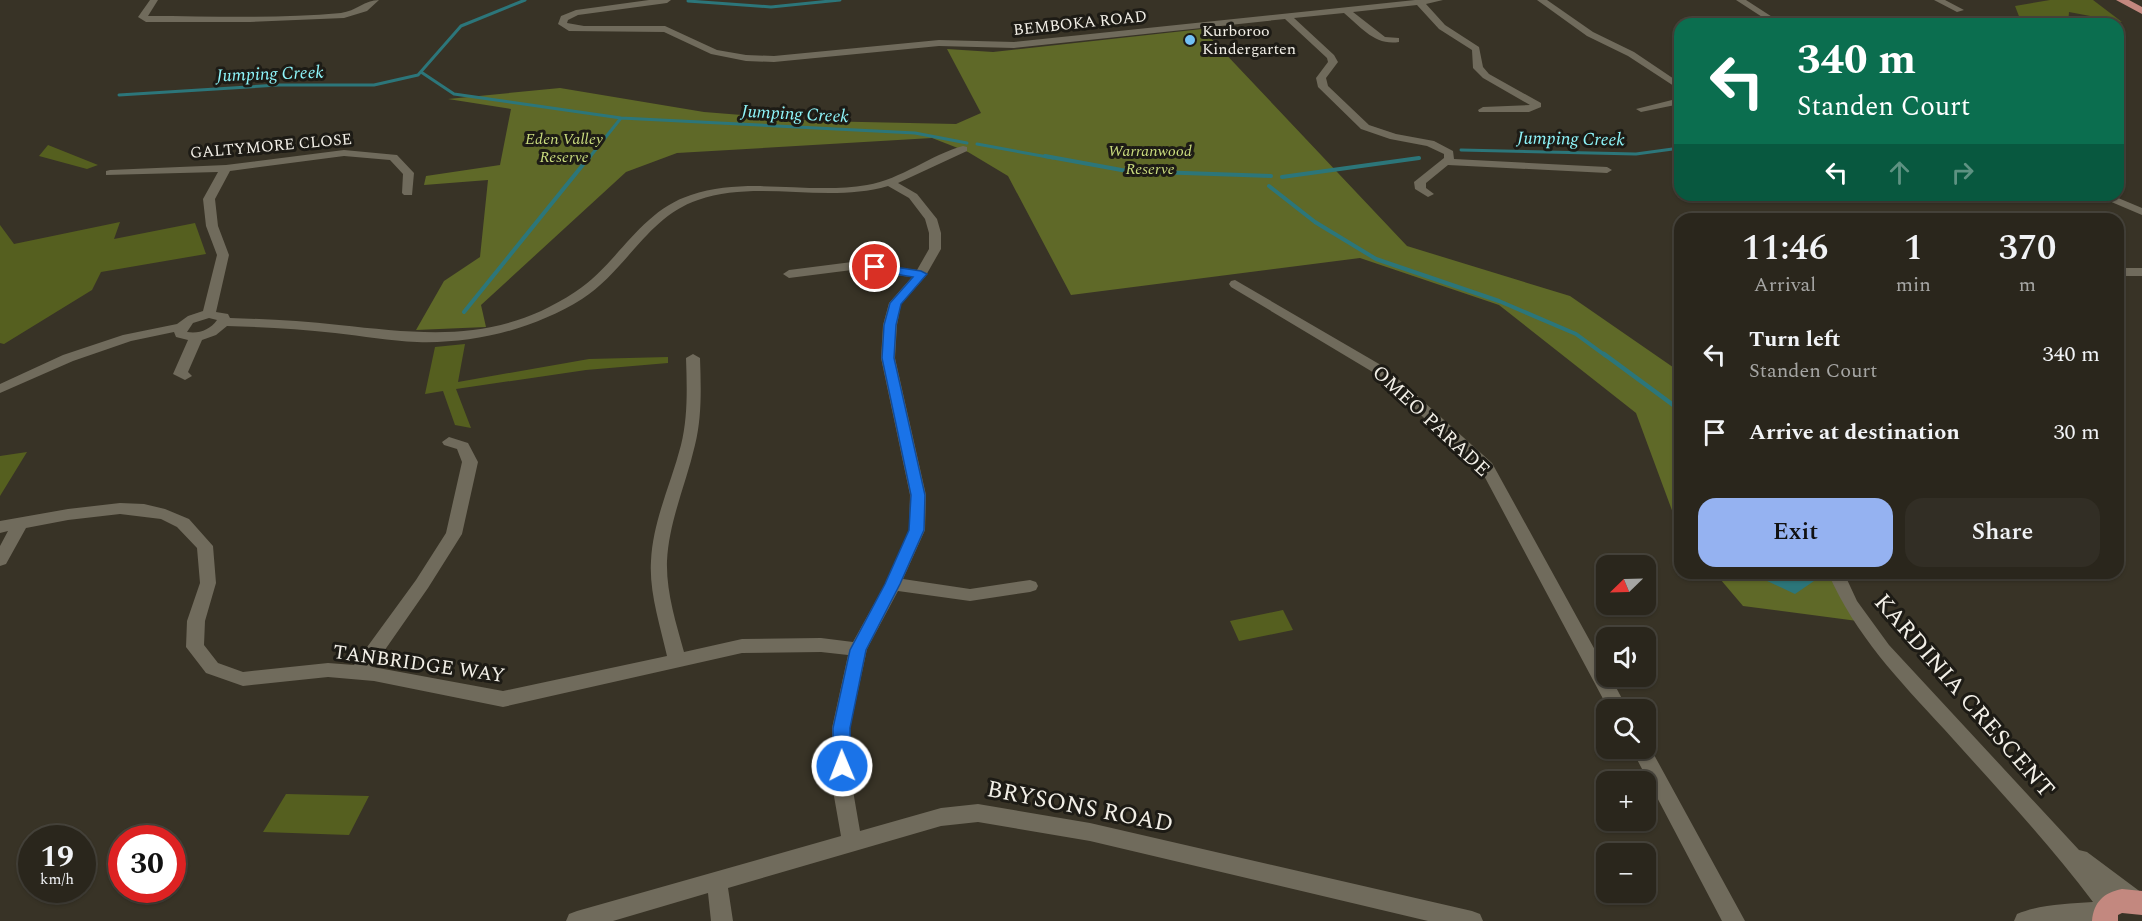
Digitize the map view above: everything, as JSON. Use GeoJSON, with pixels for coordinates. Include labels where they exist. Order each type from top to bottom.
{"type":"FeatureCollection","features":[{"type":"Feature","properties":{"kind":"main road"},"geometry":{"type":"LineString","coordinates":[[2121,0],[2142,11]]}},
{"type":"Feature","properties":{"kind":"main road"},"geometry":{"type":"LineString","coordinates":[[2107,913],[2124,900],[2139,902]]}},
{"type":"Feature","properties":{"kind":"street"},"geometry":{"type":"LineString","coordinates":[[154,0],[142,17],[146,19],[239,20],[344,15],[364,9],[375,0]]}},
{"type":"Feature","properties":{"kind":"street","name":"BEMBOKA ROAD"},"geometry":{"type":"LineString","coordinates":[[667,0],[576,13],[564,18],[562,24],[573,29],[665,29],[676,32],[705,49],[754,59],[805,58],[939,44],[1014,45],[1439,0]]}},
{"type":"Feature","properties":{"kind":"street"},"geometry":{"type":"LineString","coordinates":[[1541,0],[1590,34],[1631,54],[1674,83]]}},
{"type":"Feature","properties":{"kind":"street"},"geometry":{"type":"LineString","coordinates":[[1740,0],[1769,18]]}},
{"type":"Feature","properties":{"kind":"street"},"geometry":{"type":"LineString","coordinates":[[1938,0],[1960,10]]}},
{"type":"Feature","properties":{"kind":"street"},"geometry":{"type":"LineString","coordinates":[[1419,2],[1442,27],[1476,49],[1478,68],[1486,76],[1537,105],[1529,109],[1483,110]]}},
{"type":"Feature","properties":{"kind":"street"},"geometry":{"type":"LineString","coordinates":[[1346,10],[1383,40],[1396,40]]}},
{"type":"Feature","properties":{"kind":"street"},"geometry":{"type":"LineString","coordinates":[[1287,16],[1331,57],[1333,62],[1321,78],[1323,87],[1355,119],[1376,131],[1441,148],[1449,153],[1449,159],[1420,182],[1421,189],[1428,194]]}},
{"type":"Feature","properties":{"kind":"street"},"geometry":{"type":"LineString","coordinates":[[1641,109],[1674,102]]}},
{"type":"Feature","properties":{"kind":"street"},"geometry":{"type":"LineString","coordinates":[[181,327],[180,330],[184,336],[197,336],[211,332],[224,322],[268,323],[427,338],[489,331],[534,318],[578,296],[606,273],[651,222],[681,202],[721,190],[854,190],[890,183],[963,149]]}},
{"type":"Feature","properties":{"kind":"street","name":"GALTYMORE CLOSE"},"geometry":{"type":"LineString","coordinates":[[110,173],[226,168],[344,153],[393,157],[409,173],[408,193]]}},
{"type":"Feature","properties":{"kind":"street"},"geometry":{"type":"LineString","coordinates":[[1445,162],[1607,170]]}},
{"type":"Feature","properties":{"kind":"street"},"geometry":{"type":"LineString","coordinates":[[209,314],[218,284],[223,255],[212,226],[209,199],[226,168]]}},
{"type":"Feature","properties":{"kind":"street"},"geometry":{"type":"LineString","coordinates":[[852,842],[842,785],[841,728],[858,650],[917,530],[918,495],[888,358],[890,325],[896,303],[921,274],[934,249],[935,233],[931,219],[913,196],[890,183]]}},
{"type":"Feature","properties":{"kind":"street"},"geometry":{"type":"LineString","coordinates":[[2115,201],[2142,212]]}},
{"type":"Feature","properties":{"kind":"street"},"geometry":{"type":"LineString","coordinates":[[789,274],[852,266],[921,274]]}},
{"type":"Feature","properties":{"kind":"street"},"geometry":{"type":"LineString","coordinates":[[2124,272],[2142,272]]}},
{"type":"Feature","properties":{"kind":"street","name":"OMEO PARADE"},"geometry":{"type":"LineString","coordinates":[[1235,284],[1381,371],[1487,467],[1613,699]]}},
{"type":"Feature","properties":{"kind":"street"},"geometry":{"type":"LineString","coordinates":[[0,389],[68,358],[128,338],[181,327],[196,317],[209,314],[220,315],[223,316],[224,322]]}},
{"type":"Feature","properties":{"kind":"street"},"geometry":{"type":"LineString","coordinates":[[179,376],[197,336]]}},
{"type":"Feature","properties":{"kind":"street"},"geometry":{"type":"LineString","coordinates":[[677,661],[666,615],[658,562],[669,504],[688,444],[694,394],[693,358]]}},
{"type":"Feature","properties":{"kind":"street"},"geometry":{"type":"LineString","coordinates":[[358,673],[423,584],[454,534],[470,462],[463,446],[449,442]]}},
{"type":"Feature","properties":{"kind":"street","name":"TANBRIDGE WAY"},"geometry":{"type":"LineString","coordinates":[[0,527],[117,508],[155,510],[182,522],[206,546],[208,583],[196,621],[195,647],[212,668],[243,679],[328,670],[358,673],[503,699],[742,646],[821,645],[858,650]]}},
{"type":"Feature","properties":{"kind":"street"},"geometry":{"type":"LineString","coordinates":[[0,560],[21,523]]}},
{"type":"Feature","properties":{"kind":"street","name":"KARDINIA CRESCENT"},"geometry":{"type":"LineString","coordinates":[[1839,579],[1850,604],[1883,650],[2063,846],[2107,913]]}},
{"type":"Feature","properties":{"kind":"street"},"geometry":{"type":"LineString","coordinates":[[892,584],[970,594],[1030,586]]}},
{"type":"Feature","properties":{"kind":"street"},"geometry":{"type":"LineString","coordinates":[[1646,759],[1734,921]]}},
{"type":"Feature","properties":{"kind":"street","name":"BRYSONS ROAD"},"geometry":{"type":"LineString","coordinates":[[577,921],[941,817],[978,813],[1090,832],[1472,921]]}},
{"type":"Feature","properties":{"kind":"street","name":"KARDINIA CRESCENT"},"geometry":{"type":"LineString","coordinates":[[2063,846],[2139,902]]}},
{"type":"Feature","properties":{"kind":"street"},"geometry":{"type":"LineString","coordinates":[[717,881],[722,921]]}},
{"type":"Feature","properties":{"kind":"street"},"geometry":{"type":"LineString","coordinates":[[2025,921],[2052,915],[2107,913]]}},
{"type":"Feature","properties":{"kind":"green space"},"geometry":{"type":"Polygon","coordinates":[[[2050,0],[2093,0],[2117,18],[2101,18],[2069,12],[2068,18],[2020,18],[2015,6],[2050,0]]]}},
{"type":"Feature","properties":{"kind":"green space","name":"Warranwood Reserve"},"geometry":{"type":"Polygon","coordinates":[[[1202,29],[1407,246],[1570,296],[1674,368],[1674,516],[1636,413],[1499,305],[1360,258],[1071,295],[1008,176],[968,152],[932,138],[677,153],[626,172],[481,305],[486,327],[416,330],[444,281],[480,257],[488,180],[424,185],[426,176],[500,165],[511,109],[448,99],[560,88],[704,112],[816,121],[956,124],[981,113],[947,49],[993,52],[1202,29]]]}},
{"type":"Feature","properties":{"kind":"green space"},"geometry":{"type":"Polygon","coordinates":[[[48,145],[98,165],[87,169],[39,156],[48,145]]]}},
{"type":"Feature","properties":{"kind":"green space"},"geometry":{"type":"Polygon","coordinates":[[[120,222],[114,239],[195,223],[206,254],[101,272],[92,290],[4,344],[0,343],[0,225],[14,244],[120,222]]]}},
{"type":"Feature","properties":{"kind":"green space"},"geometry":{"type":"Polygon","coordinates":[[[465,344],[458,382],[589,359],[668,357],[668,363],[586,370],[456,389],[471,428],[455,425],[443,391],[425,394],[435,347],[465,344]]]}},
{"type":"Feature","properties":{"kind":"green space"},"geometry":{"type":"Polygon","coordinates":[[[27,452],[0,496],[0,456],[27,452]]]}},
{"type":"Feature","properties":{"kind":"green space"},"geometry":{"type":"Polygon","coordinates":[[[1720,579],[1840,579],[1865,622],[1743,606],[1720,579]]]}},
{"type":"Feature","properties":{"kind":"green space"},"geometry":{"type":"Polygon","coordinates":[[[1283,610],[1293,630],[1239,641],[1230,621],[1283,610]]]}},
{"type":"Feature","properties":{"kind":"green space"},"geometry":{"type":"Polygon","coordinates":[[[286,794],[369,796],[349,835],[263,832],[286,794]]]}},
{"type":"Feature","properties":{"kind":"water"},"geometry":{"type":"Polygon","coordinates":[[[1763,579],[1813,579],[1814,581],[1795,594],[1763,579]]]}},
{"type":"Feature","properties":{"kind":"waterway","name":"Jumping Creek"},"geometry":{"type":"LineString","coordinates":[[119,95],[278,85],[374,85],[418,75],[461,26],[525,0]]}},
{"type":"Feature","properties":{"kind":"waterway","name":"Jumping Creek"},"geometry":{"type":"LineString","coordinates":[[688,1],[771,7],[840,0]]}},
{"type":"Feature","properties":{"kind":"waterway","name":"Jumping Creek"},"geometry":{"type":"LineString","coordinates":[[421,72],[454,94],[621,118]]}},
{"type":"Feature","properties":{"kind":"waterway","name":"Jumping Creek"},"geometry":{"type":"LineString","coordinates":[[589,158],[621,118]]}},
{"type":"Feature","properties":{"kind":"waterway","name":"Jumping Creek"},"geometry":{"type":"LineString","coordinates":[[621,118],[915,133],[967,143]]}},
{"type":"Feature","properties":{"kind":"waterway","name":"Jumping Creek"},"geometry":{"type":"LineString","coordinates":[[977,144],[1053,158]]}},
{"type":"Feature","properties":{"kind":"waterway","name":"Jumping Creek"},"geometry":{"type":"LineString","coordinates":[[1461,150],[1636,154],[1674,149]]}},
{"type":"Feature","properties":{"kind":"waterway","name":"Jumping Creek"},"geometry":{"type":"LineString","coordinates":[[464,312],[590,156]]}},
{"type":"Feature","properties":{"kind":"waterway","name":"Jumping Creek"},"geometry":{"type":"LineString","coordinates":[[1045,156],[1127,171],[1271,176]]}},
{"type":"Feature","properties":{"kind":"waterway","name":"Jumping Creek"},"geometry":{"type":"LineString","coordinates":[[1282,177],[1419,158]]}},
{"type":"Feature","properties":{"kind":"waterway"},"geometry":{"type":"LineString","coordinates":[[1269,186],[1315,222],[1376,259],[1499,301],[1576,334],[1606,356]]}},
{"type":"Feature","properties":{"kind":"waterway"},"geometry":{"type":"LineString","coordinates":[[1604,354],[1674,406]]}},
{"type":"Feature","properties":{"kind":"place","name":"Kurboroo Kindergarten"},"geometry":{"type":"Point","coordinates":[1190,40]}},
{"type":"Feature","properties":{"kind":"route"},"geometry":{"type":"LineString","coordinates":[[842,766],[841,728],[858,650],[917,530],[918,495],[888,358],[890,325],[896,303],[921,274],[875,267]]}},
{"type":"Feature","properties":{"kind":"park label","name":"Eden Valley Reserve"},"geometry":{"type":"Point","coordinates":[564,148]}}]}
